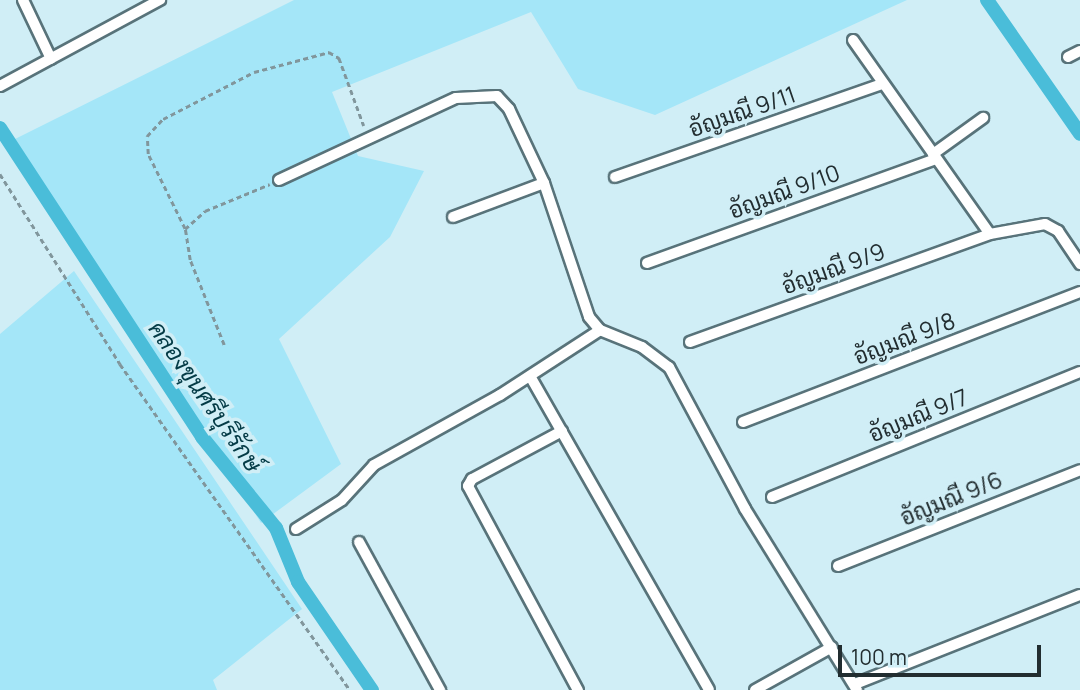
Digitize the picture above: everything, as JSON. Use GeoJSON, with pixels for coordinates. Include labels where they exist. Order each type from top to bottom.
{"type":"FeatureCollection","features":[{"type":"Feature","properties":{"kind":"street"},"geometry":{"type":"LineString","coordinates":[[23,0],[51,59]]}},
{"type":"Feature","properties":{"kind":"street"},"geometry":{"type":"LineString","coordinates":[[0,86],[160,0]]}},
{"type":"Feature","properties":{"kind":"street"},"geometry":{"type":"LineString","coordinates":[[853,40],[882,85],[990,234]]}},
{"type":"Feature","properties":{"kind":"street"},"geometry":{"type":"LineString","coordinates":[[1068,57],[1080,51]]}},
{"type":"Feature","properties":{"kind":"street","name":"อัญมณี 9/11"},"geometry":{"type":"LineString","coordinates":[[615,177],[882,85]]}},
{"type":"Feature","properties":{"kind":"street"},"geometry":{"type":"LineString","coordinates":[[279,180],[456,98],[497,96],[509,109],[544,183],[589,317],[600,330],[642,346],[669,367],[745,509],[856,687],[1080,595]]}},
{"type":"Feature","properties":{"kind":"street","name":"อัญมณี 9/10"},"geometry":{"type":"LineString","coordinates":[[647,263],[934,157],[983,118]]}},
{"type":"Feature","properties":{"kind":"street"},"geometry":{"type":"LineString","coordinates":[[453,217],[544,183]]}},
{"type":"Feature","properties":{"kind":"street","name":"อัญมณี 9/9"},"geometry":{"type":"LineString","coordinates":[[690,342],[990,234],[1045,224],[1058,230],[1080,264]]}},
{"type":"Feature","properties":{"kind":"street","name":"อัญมณี 9/8"},"geometry":{"type":"LineString","coordinates":[[743,422],[1080,292]]}},
{"type":"Feature","properties":{"kind":"street"},"geometry":{"type":"LineString","coordinates":[[296,529],[342,500],[374,465],[530,376],[600,330]]}},
{"type":"Feature","properties":{"kind":"street","name":"อัญมณี 9/7"},"geometry":{"type":"LineString","coordinates":[[772,497],[1080,372]]}},
{"type":"Feature","properties":{"kind":"street"},"geometry":{"type":"LineString","coordinates":[[530,376],[709,690]]}},
{"type":"Feature","properties":{"kind":"street"},"geometry":{"type":"LineString","coordinates":[[562,431],[472,479],[468,486],[578,690]]}},
{"type":"Feature","properties":{"kind":"street","name":"อัญมณี 9/6"},"geometry":{"type":"LineString","coordinates":[[838,566],[1080,470]]}},
{"type":"Feature","properties":{"kind":"street"},"geometry":{"type":"LineString","coordinates":[[359,542],[440,690]]}},
{"type":"Feature","properties":{"kind":"street"},"geometry":{"type":"LineString","coordinates":[[755,690],[832,647]]}},
{"type":"Feature","properties":{"kind":"path"},"geometry":{"type":"LineString","coordinates":[[224,345],[190,260],[185,229],[148,154],[148,136],[163,119],[254,72],[329,52],[339,58],[369,139]]}},
{"type":"Feature","properties":{"kind":"path"},"geometry":{"type":"LineString","coordinates":[[0,174],[120,364],[350,690]]}},
{"type":"Feature","properties":{"kind":"path"},"geometry":{"type":"LineString","coordinates":[[185,229],[205,211],[279,180]]}},
{"type":"Feature","properties":{"kind":"shaded area"},"geometry":{"type":"Polygon","coordinates":[[[294,0],[907,0],[655,115],[578,89],[531,12],[332,92],[358,156],[424,171],[390,237],[279,339],[341,464],[261,523],[15,139],[294,0]]]}},
{"type":"Feature","properties":{"kind":"shaded area"},"geometry":{"type":"Polygon","coordinates":[[[74,271],[302,609],[213,680],[217,690],[0,690],[0,334],[74,271]]]}},
{"type":"Feature","properties":{"kind":"waterway"},"geometry":{"type":"LineString","coordinates":[[987,0],[1080,134]]}},
{"type":"Feature","properties":{"kind":"waterway","name":"คลองขุนศรีบุรีรักษ์"},"geometry":{"type":"LineString","coordinates":[[0,128],[202,437],[276,528],[298,582],[372,690]]}}]}
